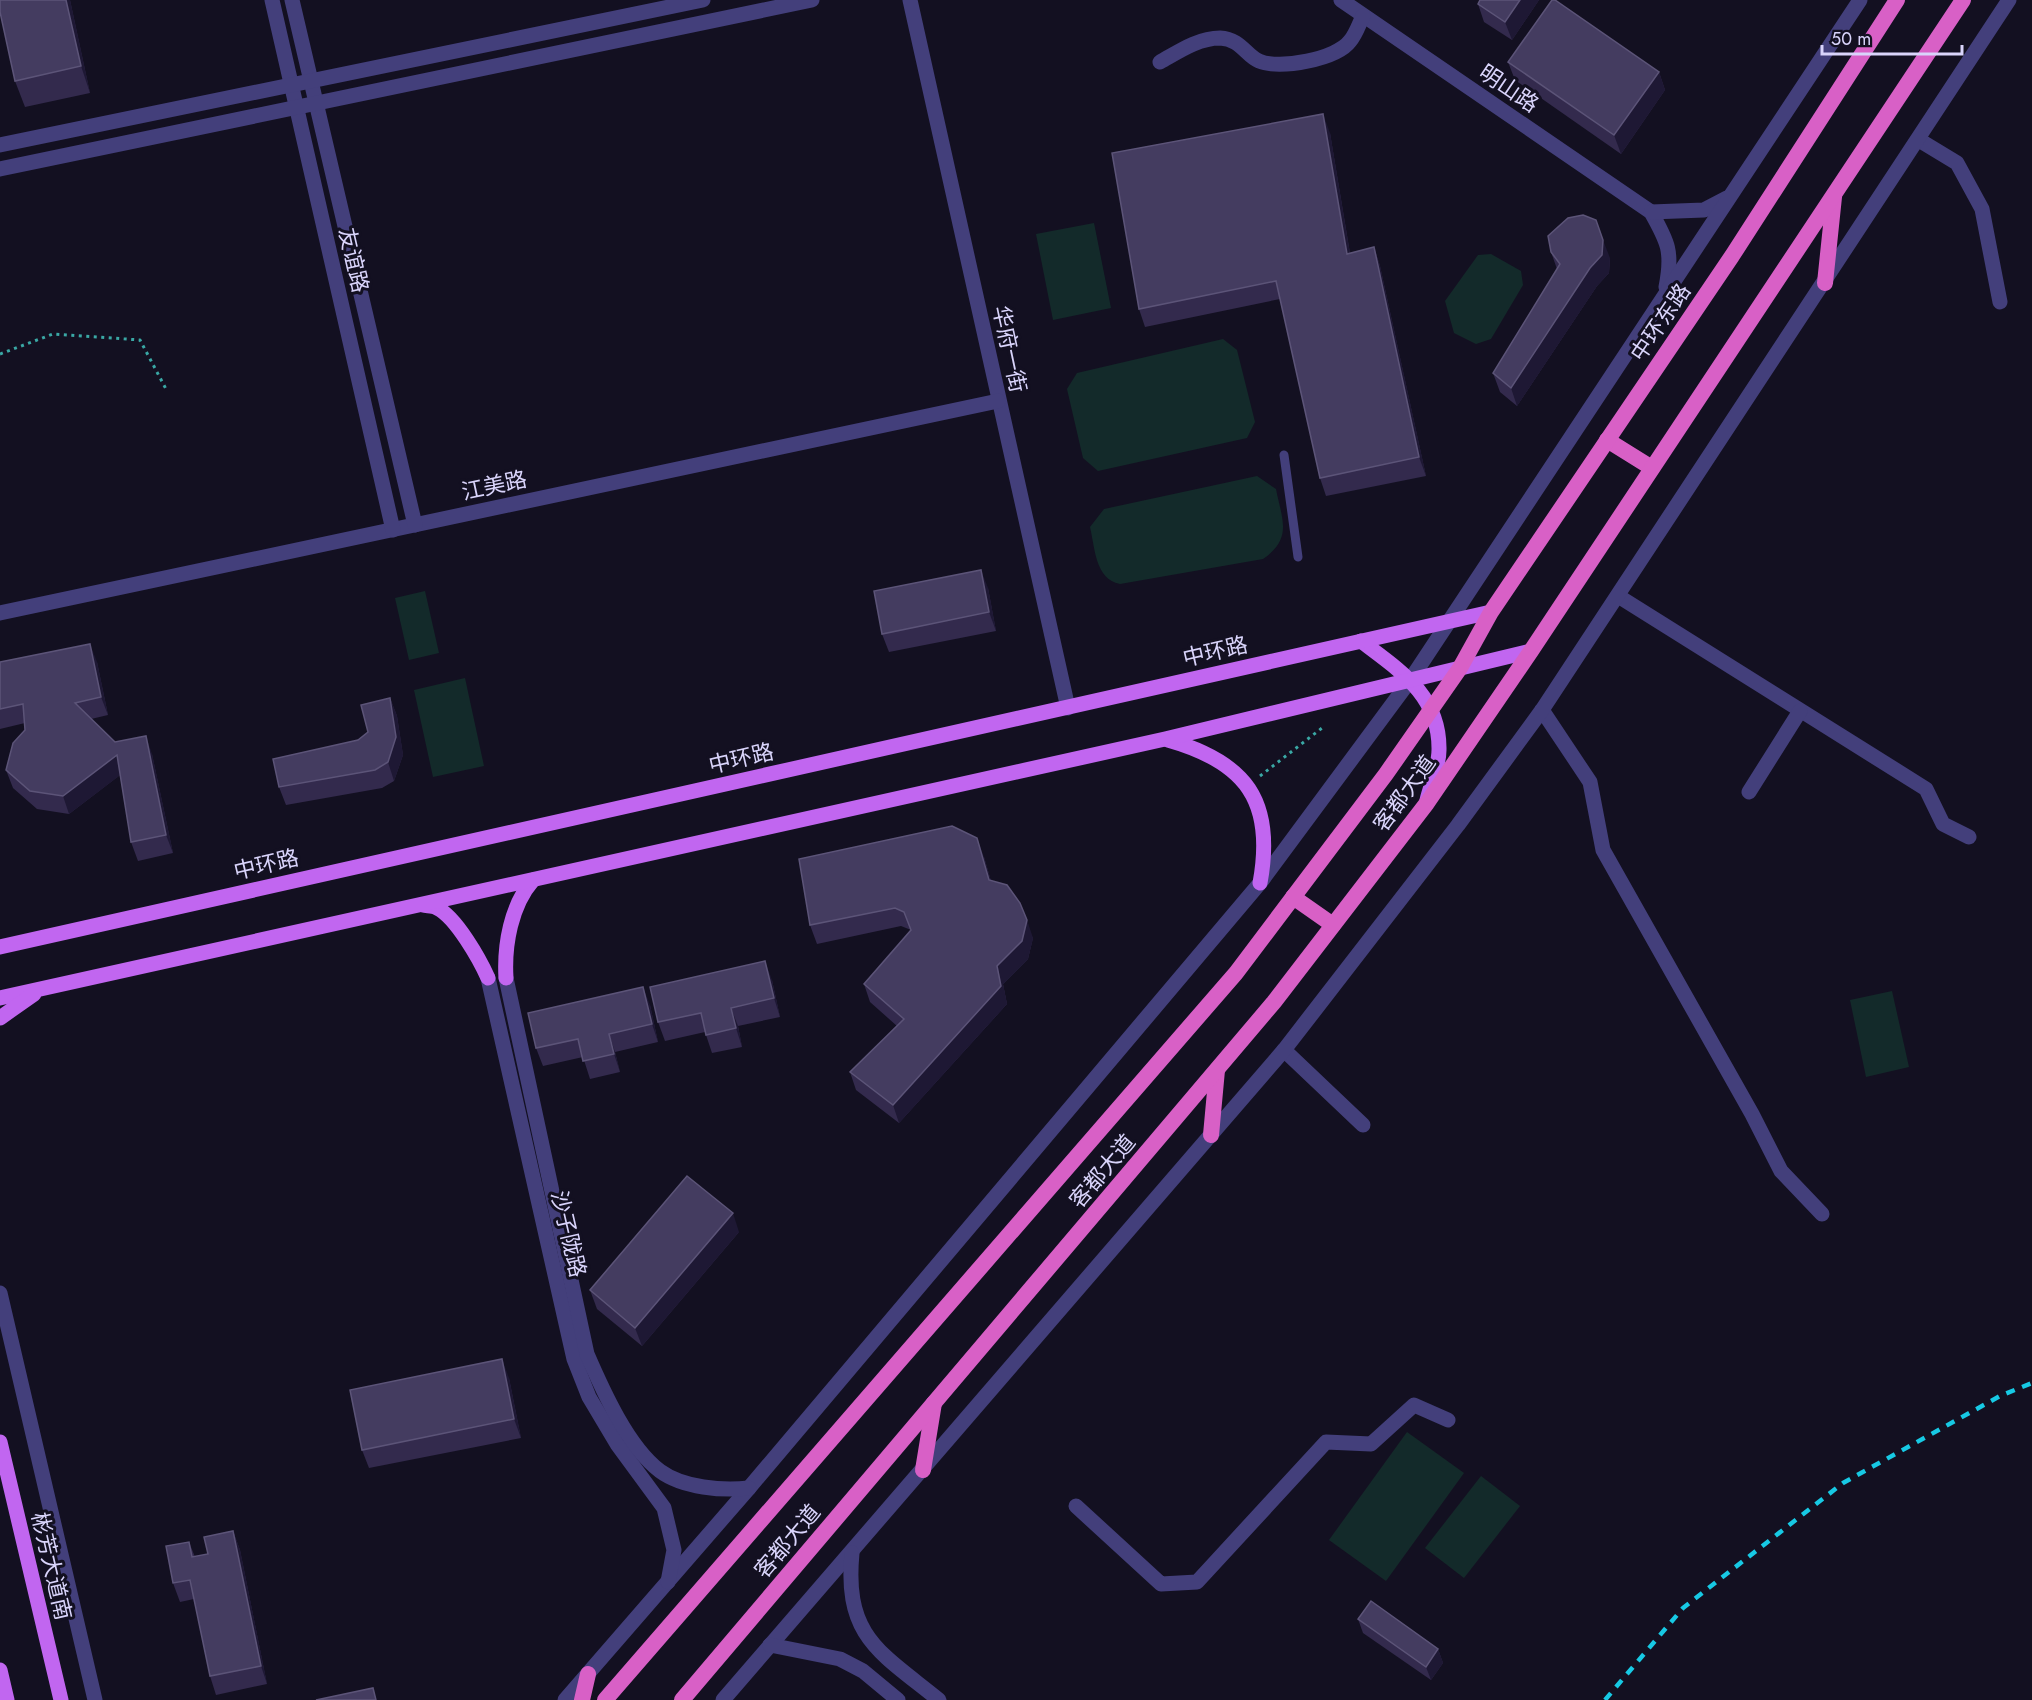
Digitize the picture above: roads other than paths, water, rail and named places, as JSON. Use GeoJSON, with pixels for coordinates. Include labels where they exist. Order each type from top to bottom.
{"type":"FeatureCollection","features":[{"type":"Feature","properties":{"kind":"highway","name":"中环东路"},"geometry":{"type":"LineString","coordinates":[[1460,668],[1491,612],[1732,256],[1897,0]]}},
{"type":"Feature","properties":{"kind":"highway"},"geometry":{"type":"LineString","coordinates":[[1531,651],[1963,0]]}},
{"type":"Feature","properties":{"kind":"highway"},"geometry":{"type":"LineString","coordinates":[[1825,283],[1834,194]]}},
{"type":"Feature","properties":{"kind":"highway"},"geometry":{"type":"LineString","coordinates":[[1607,440],[1652,468]]}},
{"type":"Feature","properties":{"kind":"highway","name":"客都大道"},"geometry":{"type":"LineString","coordinates":[[682,1700],[1274,1002],[1427,803],[1531,651]]}},
{"type":"Feature","properties":{"kind":"highway","name":"客都大道"},"geometry":{"type":"LineString","coordinates":[[605,1700],[1236,973],[1386,774],[1460,668]]}},
{"type":"Feature","properties":{"kind":"highway"},"geometry":{"type":"LineString","coordinates":[[1293,897],[1334,925]]}},
{"type":"Feature","properties":{"kind":"highway"},"geometry":{"type":"LineString","coordinates":[[1211,1135],[1217,1070]]}},
{"type":"Feature","properties":{"kind":"highway"},"geometry":{"type":"LineString","coordinates":[[923,1470],[934,1403]]}},
{"type":"Feature","properties":{"kind":"highway"},"geometry":{"type":"LineString","coordinates":[[582,1700],[588,1674]]}},
{"type":"Feature","properties":{"kind":"main road","name":"中环路"},"geometry":{"type":"LineString","coordinates":[[0,947],[1491,612]]}},
{"type":"Feature","properties":{"kind":"main road"},"geometry":{"type":"LineString","coordinates":[[1361,641],[1411,679],[1432,709],[1439,750],[1427,803]]}},
{"type":"Feature","properties":{"kind":"main road"},"geometry":{"type":"LineString","coordinates":[[0,998],[1165,740],[1531,651]]}},
{"type":"Feature","properties":{"kind":"main road"},"geometry":{"type":"LineString","coordinates":[[1165,740],[1199,749],[1224,762],[1243,780],[1256,804],[1265,831],[1260,883]]}},
{"type":"Feature","properties":{"kind":"main road"},"geometry":{"type":"LineString","coordinates":[[506,978],[505,954],[515,915],[522,893],[533,880]]}},
{"type":"Feature","properties":{"kind":"main road"},"geometry":{"type":"LineString","coordinates":[[420,905],[438,908],[456,927],[478,954],[488,978]]}},
{"type":"Feature","properties":{"kind":"main road"},"geometry":{"type":"LineString","coordinates":[[0,936],[20,943]]}},
{"type":"Feature","properties":{"kind":"main road"},"geometry":{"type":"LineString","coordinates":[[0,1018],[38,990]]}},
{"type":"Feature","properties":{"kind":"main road","name":"彬芳大道南"},"geometry":{"type":"LineString","coordinates":[[0,1442],[61,1700]]}},
{"type":"Feature","properties":{"kind":"main road"},"geometry":{"type":"LineString","coordinates":[[0,1670],[7,1700]]}},
{"type":"Feature","properties":{"kind":"street","name":"友谊路"},"geometry":{"type":"LineString","coordinates":[[272,0],[393,530]]}},
{"type":"Feature","properties":{"kind":"street","name":"友谊路"},"geometry":{"type":"LineString","coordinates":[[292,0],[415,525]]}},
{"type":"Feature","properties":{"kind":"street"},"geometry":{"type":"LineString","coordinates":[[0,146],[703,0]]}},
{"type":"Feature","properties":{"kind":"street"},"geometry":{"type":"LineString","coordinates":[[0,169],[317,105],[812,0]]}},
{"type":"Feature","properties":{"kind":"street","name":"华府一街"},"geometry":{"type":"LineString","coordinates":[[910,0],[1068,708]]}},
{"type":"Feature","properties":{"kind":"street","name":"明山路"},"geometry":{"type":"LineString","coordinates":[[1341,0],[1652,212]]}},
{"type":"Feature","properties":{"kind":"street"},"geometry":{"type":"LineString","coordinates":[[565,1700],[749,1488],[1260,883],[1411,679],[1860,0]]}},
{"type":"Feature","properties":{"kind":"street"},"geometry":{"type":"LineString","coordinates":[[723,1700],[1284,1050],[1458,825],[1542,710],[2009,0]]}},
{"type":"Feature","properties":{"kind":"street"},"geometry":{"type":"LineString","coordinates":[[1160,62],[1194,43],[1221,38],[1243,46],[1258,61],[1290,64],[1334,53],[1350,42],[1363,16]]}},
{"type":"Feature","properties":{"kind":"street"},"geometry":{"type":"LineString","coordinates":[[1919,140],[1957,163],[1982,209],[2000,302]]}},
{"type":"Feature","properties":{"kind":"street"},"geometry":{"type":"LineString","coordinates":[[1664,296],[1669,273],[1669,245],[1652,212],[1704,210],[1728,198]]}},
{"type":"Feature","properties":{"kind":"street","name":"江美路"},"geometry":{"type":"LineString","coordinates":[[0,613],[998,401]]}},
{"type":"Feature","properties":{"kind":"street"},"geometry":{"type":"LineString","coordinates":[[1617,596],[1926,789],[1943,824],[1969,837]]}},
{"type":"Feature","properties":{"kind":"street"},"geometry":{"type":"LineString","coordinates":[[1542,710],[1590,782],[1603,850],[1752,1114],[1781,1171],[1822,1215]]}},
{"type":"Feature","properties":{"kind":"street"},"geometry":{"type":"LineString","coordinates":[[1749,792],[1800,711]]}},
{"type":"Feature","properties":{"kind":"street","name":"沙子陇路"},"geometry":{"type":"LineString","coordinates":[[488,978],[574,1359],[594,1407],[617,1444],[664,1508],[674,1550],[668,1582]]}},
{"type":"Feature","properties":{"kind":"street","name":"沙子陇路"},"geometry":{"type":"LineString","coordinates":[[506,978],[587,1354],[625,1432],[660,1471],[680,1481],[728,1490],[749,1488]]}},
{"type":"Feature","properties":{"kind":"street"},"geometry":{"type":"LineString","coordinates":[[1284,1050],[1363,1125]]}},
{"type":"Feature","properties":{"kind":"street"},"geometry":{"type":"LineString","coordinates":[[0,1293],[95,1700]]}},
{"type":"Feature","properties":{"kind":"street"},"geometry":{"type":"LineString","coordinates":[[1076,1506],[1161,1584],[1197,1582],[1326,1442],[1371,1444],[1414,1405],[1448,1420]]}},
{"type":"Feature","properties":{"kind":"street"},"geometry":{"type":"LineString","coordinates":[[852,1552],[851,1601],[860,1625],[880,1653],[939,1700]]}},
{"type":"Feature","properties":{"kind":"street"},"geometry":{"type":"LineString","coordinates":[[770,1645],[840,1659],[863,1671],[898,1700]]}},
{"type":"Feature","properties":{"kind":"lane"},"geometry":{"type":"LineString","coordinates":[[1284,455],[1298,557]]}},
{"type":"Feature","properties":{"kind":"railway"},"geometry":{"type":"LineString","coordinates":[[1605,1700],[1683,1608],[1843,1483],[2000,1396],[2032,1383]]}}]}
